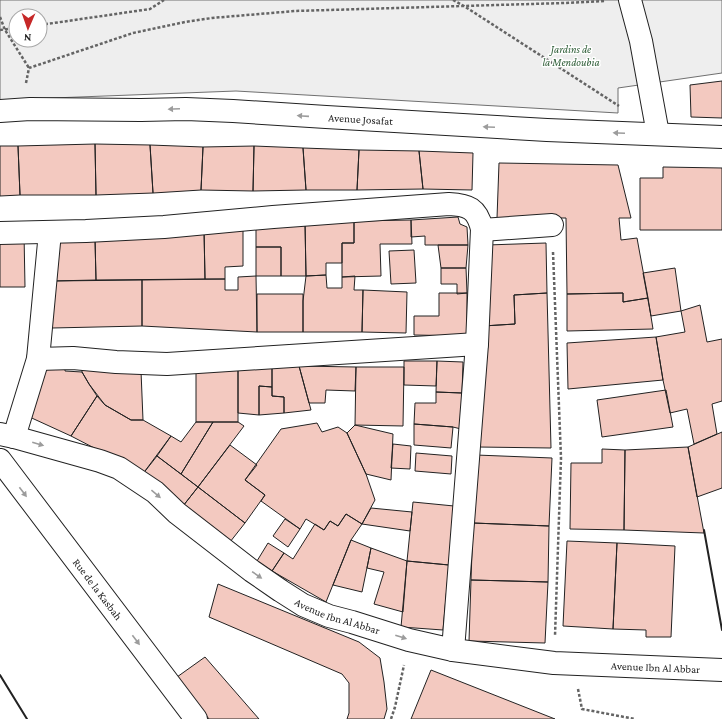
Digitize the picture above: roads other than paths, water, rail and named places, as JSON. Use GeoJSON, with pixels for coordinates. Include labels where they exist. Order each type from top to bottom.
{"type":"FeatureCollection","features":[{"type":"Feature","properties":{"kind":"street"},"geometry":{"type":"LineString","coordinates":[[630,0],[641,41],[658,134]]}},
{"type":"Feature","properties":{"kind":"street","name":"Avenue Josafat"},"geometry":{"type":"LineString","coordinates":[[0,111],[186,109],[547,130],[722,137]]}},
{"type":"Feature","properties":{"kind":"street"},"geometry":{"type":"LineString","coordinates":[[0,232],[50,232],[164,227],[449,204],[459,204],[469,207],[475,212],[481,223],[482,230],[477,344],[453,650]]}},
{"type":"Feature","properties":{"kind":"street"},"geometry":{"type":"LineString","coordinates":[[482,230],[552,225]]}},
{"type":"Feature","properties":{"kind":"street"},"geometry":{"type":"LineString","coordinates":[[7,435],[38,359],[50,232]]}},
{"type":"Feature","properties":{"kind":"street"},"geometry":{"type":"LineString","coordinates":[[38,359],[73,358],[116,362],[167,364],[477,344]]}},
{"type":"Feature","properties":{"kind":"street","name":"Avenue Ibn Al Abbar"},"geometry":{"type":"LineString","coordinates":[[7,435],[100,461],[119,468],[155,492],[177,513],[252,572],[294,600],[329,616],[409,640],[453,650],[554,663],[722,670]]}},
{"type":"Feature","properties":{"kind":"street","name":"Rue de la Kasbah"},"geometry":{"type":"LineString","coordinates":[[0,460],[196,719]]}},
{"type":"Feature","properties":{"kind":"park label","name":"Jardins de la Mendoubia"},"geometry":{"type":"Point","coordinates":[571,55]}}]}
